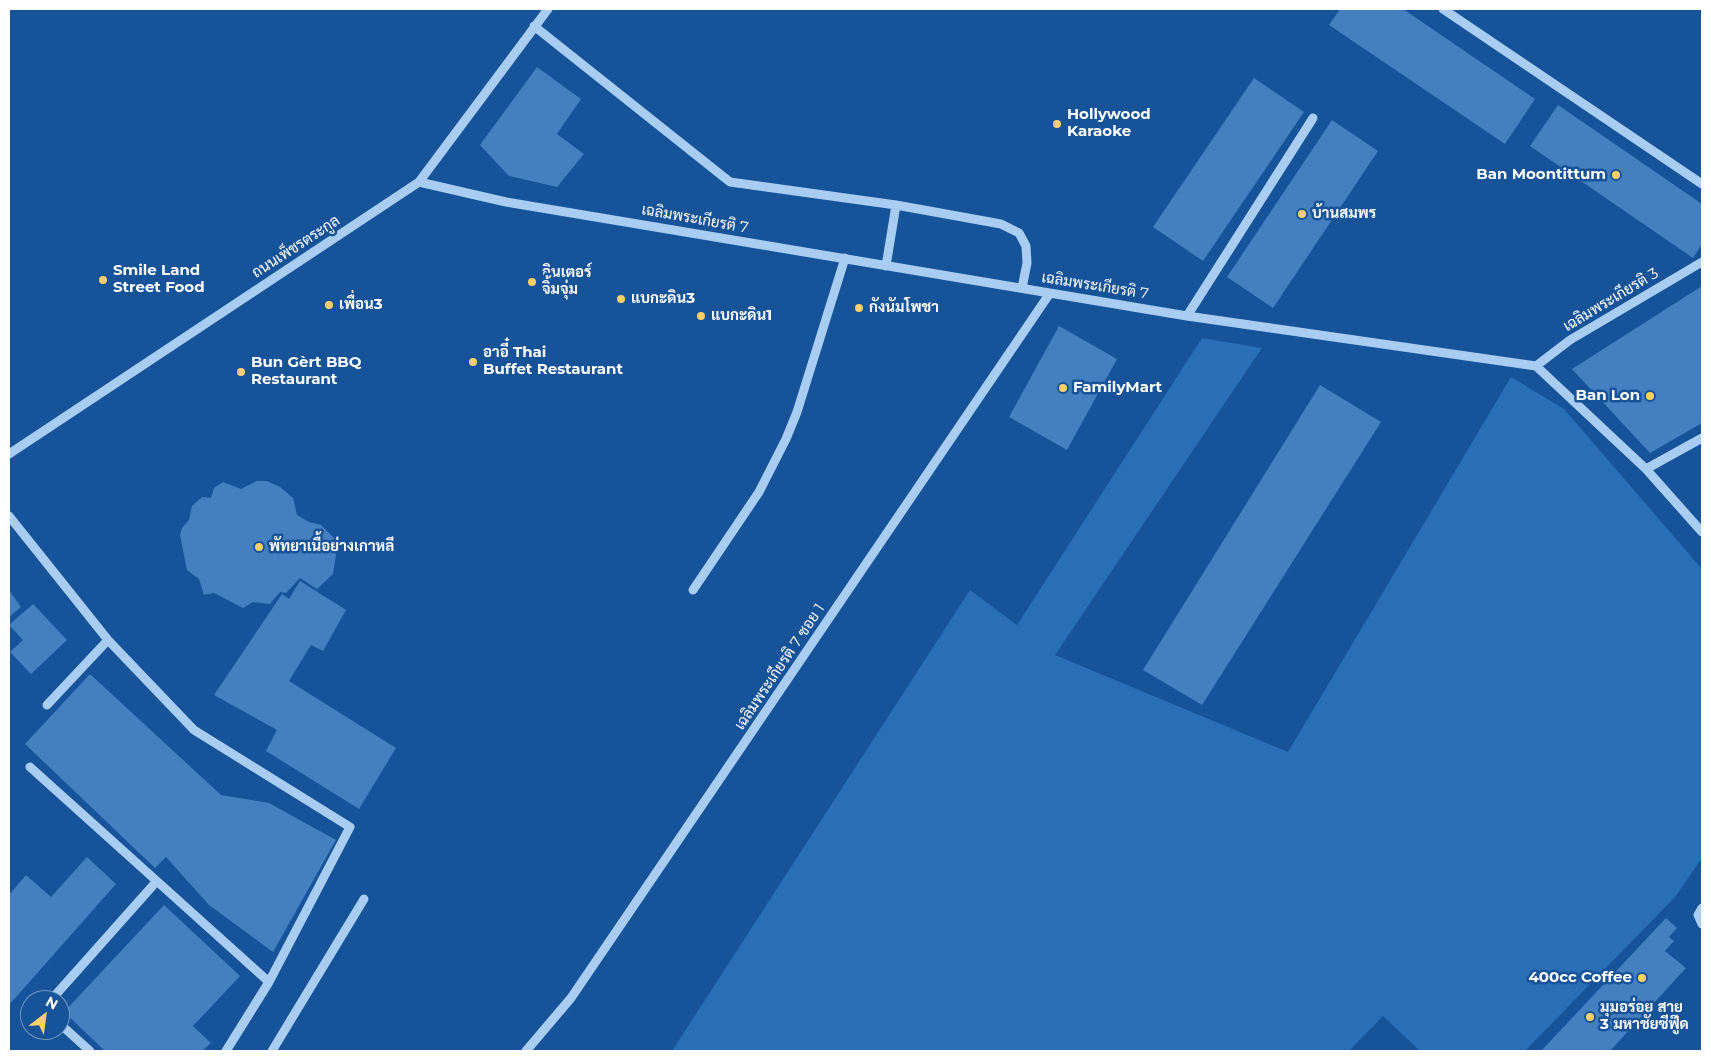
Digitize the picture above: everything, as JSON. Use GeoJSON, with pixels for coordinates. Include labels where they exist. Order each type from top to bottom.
{"type":"FeatureCollection","features":[{"type":"Feature","properties":{"kind":"street","name":"ถนนเพ็ชรตระกูล"},"geometry":{"type":"LineString","coordinates":[[9,454],[419,182],[548,9]]}},
{"type":"Feature","properties":{"kind":"street"},"geometry":{"type":"LineString","coordinates":[[1443,9],[1702,184]]}},
{"type":"Feature","properties":{"kind":"street"},"geometry":{"type":"LineString","coordinates":[[534,26],[730,182],[896,205],[1001,224],[1019,233],[1026,246],[1027,263],[1022,288]]}},
{"type":"Feature","properties":{"kind":"street"},"geometry":{"type":"LineString","coordinates":[[1187,316],[1313,118]]}},
{"type":"Feature","properties":{"kind":"street","name":"เฉลิมพระเกียรติ 7"},"geometry":{"type":"LineString","coordinates":[[419,182],[506,202],[1187,316],[1536,366]]}},
{"type":"Feature","properties":{"kind":"street"},"geometry":{"type":"LineString","coordinates":[[886,266],[896,205]]}},
{"type":"Feature","properties":{"kind":"street"},"geometry":{"type":"LineString","coordinates":[[693,590],[759,492],[786,439],[797,412],[844,258]]}},
{"type":"Feature","properties":{"kind":"street","name":"เฉลิมพระเกียรติ 3"},"geometry":{"type":"LineString","coordinates":[[1536,366],[1570,340],[1702,262]]}},
{"type":"Feature","properties":{"kind":"street","name":"เฉลิมพระเกียรติ 7 ซอย 1"},"geometry":{"type":"LineString","coordinates":[[526,1051],[572,998],[1050,293]]}},
{"type":"Feature","properties":{"kind":"street"},"geometry":{"type":"LineString","coordinates":[[1536,366],[1646,469],[1702,532]]}},
{"type":"Feature","properties":{"kind":"street"},"geometry":{"type":"LineString","coordinates":[[1646,469],[1702,438]]}},
{"type":"Feature","properties":{"kind":"street"},"geometry":{"type":"LineString","coordinates":[[9,516],[108,640],[194,730],[350,827],[269,982],[226,1051]]}},
{"type":"Feature","properties":{"kind":"street"},"geometry":{"type":"LineString","coordinates":[[47,705],[108,640]]}},
{"type":"Feature","properties":{"kind":"street"},"geometry":{"type":"LineString","coordinates":[[30,767],[269,982]]}},
{"type":"Feature","properties":{"kind":"street"},"geometry":{"type":"LineString","coordinates":[[60,990],[156,882]]}},
{"type":"Feature","properties":{"kind":"street"},"geometry":{"type":"LineString","coordinates":[[272,1051],[364,900]]}},
{"type":"Feature","properties":{"kind":"street"},"geometry":{"type":"LineString","coordinates":[[1702,908],[1698,915],[1702,924]]}},
{"type":"Feature","properties":{"kind":"street"},"geometry":{"type":"LineString","coordinates":[[70,1033],[90,1051]]}},
{"type":"Feature","properties":{"kind":"shaded area"},"geometry":{"type":"Polygon","coordinates":[[[1202,338],[1262,348],[1055,655],[1288,752],[1511,377],[1564,409],[1702,569],[1702,858],[1676,896],[1525,1051],[1420,1051],[1383,1016],[1349,1051],[672,1051],[970,590],[1017,625],[1202,338]]]}},
{"type":"Feature","properties":{"kind":"building"},"geometry":{"type":"Polygon","coordinates":[[[1340,9],[1403,9],[1535,99],[1505,144],[1329,25],[1340,9]]]}},
{"type":"Feature","properties":{"kind":"building"},"geometry":{"type":"Polygon","coordinates":[[[537,67],[581,99],[557,134],[584,154],[557,187],[509,176],[480,145],[537,67]]]}},
{"type":"Feature","properties":{"kind":"building"},"geometry":{"type":"Polygon","coordinates":[[[1254,78],[1304,112],[1203,261],[1153,227],[1254,78]]]}},
{"type":"Feature","properties":{"kind":"building","name":"Ban Moontittum"},"geometry":{"type":"Polygon","coordinates":[[[1558,105],[1702,204],[1702,244],[1693,258],[1530,146],[1558,105]]]}},
{"type":"Feature","properties":{"kind":"building","name":"บ้านสมพร"},"geometry":{"type":"Polygon","coordinates":[[[1332,120],[1378,151],[1273,308],[1227,277],[1332,120]]]}},
{"type":"Feature","properties":{"kind":"building","name":"Ban Lon"},"geometry":{"type":"Polygon","coordinates":[[[1702,286],[1702,423],[1650,453],[1572,369],[1702,286]]]}},
{"type":"Feature","properties":{"kind":"building","name":"FamilyMart"},"geometry":{"type":"Polygon","coordinates":[[[1059,326],[1117,359],[1067,450],[1009,417],[1059,326]]]}},
{"type":"Feature","properties":{"kind":"building"},"geometry":{"type":"Polygon","coordinates":[[[1320,385],[1381,422],[1202,705],[1143,670],[1320,385]]]}},
{"type":"Feature","properties":{"kind":"building","name":"พัทยาเนื้อย่างเกาหลี"},"geometry":{"type":"Polygon","coordinates":[[[257,481],[267,481],[280,487],[293,498],[297,515],[309,522],[321,525],[336,540],[336,555],[333,574],[317,589],[300,578],[286,593],[280,592],[270,604],[253,602],[243,608],[214,593],[204,595],[199,579],[187,570],[180,535],[182,528],[189,520],[192,506],[202,497],[211,498],[214,488],[223,482],[241,489],[257,481]]]}},
{"type":"Feature","properties":{"kind":"building"},"geometry":{"type":"Polygon","coordinates":[[[300,581],[346,610],[323,651],[311,645],[289,681],[396,748],[359,809],[266,751],[277,730],[214,695],[282,594],[289,599],[300,581]]]}},
{"type":"Feature","properties":{"kind":"building"},"geometry":{"type":"Polygon","coordinates":[[[9,590],[21,607],[9,617],[9,590]]]}},
{"type":"Feature","properties":{"kind":"building"},"geometry":{"type":"Polygon","coordinates":[[[33,604],[67,640],[31,674],[10,652],[23,640],[9,625],[33,604]]]}},
{"type":"Feature","properties":{"kind":"building"},"geometry":{"type":"Polygon","coordinates":[[[90,674],[221,795],[269,803],[336,840],[273,952],[209,905],[166,857],[155,868],[25,744],[90,674]]]}},
{"type":"Feature","properties":{"kind":"building"},"geometry":{"type":"Polygon","coordinates":[[[87,857],[116,884],[22,990],[20,990],[20,993],[9,1005],[9,895],[26,875],[51,897],[87,857]]]}},
{"type":"Feature","properties":{"kind":"building"},"geometry":{"type":"Polygon","coordinates":[[[164,905],[240,976],[193,1026],[211,1043],[202,1051],[105,1051],[70,1018],[70,1006],[164,905]]]}},
{"type":"Feature","properties":{"kind":"building"},"geometry":{"type":"Polygon","coordinates":[[[1666,918],[1677,928],[1669,937],[1674,941],[1665,951],[1686,968],[1610,1051],[1541,1051],[1666,918]]]}},
{"type":"Feature","properties":{"kind":"place","name":"Hollywood Karaoke"},"geometry":{"type":"Point","coordinates":[1057,124]}},
{"type":"Feature","properties":{"kind":"place","name":"Ban Moontittum"},"geometry":{"type":"Point","coordinates":[1616,175]}},
{"type":"Feature","properties":{"kind":"place","name":"บ้านสมพร"},"geometry":{"type":"Point","coordinates":[1302,214]}},
{"type":"Feature","properties":{"kind":"place","name":"Smile Land Street Food"},"geometry":{"type":"Point","coordinates":[103,280]}},
{"type":"Feature","properties":{"kind":"place","name":"อินเตอร์ จิ้มจุ่ม"},"geometry":{"type":"Point","coordinates":[532,282]}},
{"type":"Feature","properties":{"kind":"place","name":"แบกะดิน3"},"geometry":{"type":"Point","coordinates":[621,299]}},
{"type":"Feature","properties":{"kind":"place","name":"เพื่อน3"},"geometry":{"type":"Point","coordinates":[329,305]}},
{"type":"Feature","properties":{"kind":"place","name":"กังนัมโพชา"},"geometry":{"type":"Point","coordinates":[859,308]}},
{"type":"Feature","properties":{"kind":"place","name":"แบกะดิน1"},"geometry":{"type":"Point","coordinates":[701,316]}},
{"type":"Feature","properties":{"kind":"place","name":"อาอี๋ Thai Buffet Restaurant"},"geometry":{"type":"Point","coordinates":[473,362]}},
{"type":"Feature","properties":{"kind":"place","name":"Bun Gèrt BBQ Restaurant"},"geometry":{"type":"Point","coordinates":[241,372]}},
{"type":"Feature","properties":{"kind":"place","name":"FamilyMart"},"geometry":{"type":"Point","coordinates":[1063,388]}},
{"type":"Feature","properties":{"kind":"place","name":"Ban Lon"},"geometry":{"type":"Point","coordinates":[1650,396]}},
{"type":"Feature","properties":{"kind":"place","name":"พัทยาเนื้อย่างเกาหลี"},"geometry":{"type":"Point","coordinates":[259,547]}},
{"type":"Feature","properties":{"kind":"place","name":"400cc Coffee"},"geometry":{"type":"Point","coordinates":[1642,978]}},
{"type":"Feature","properties":{"kind":"place","name":"มุมอร่อย สาย 3 มหาชัยซีฟู๊ด"},"geometry":{"type":"Point","coordinates":[1590,1017]}}]}
